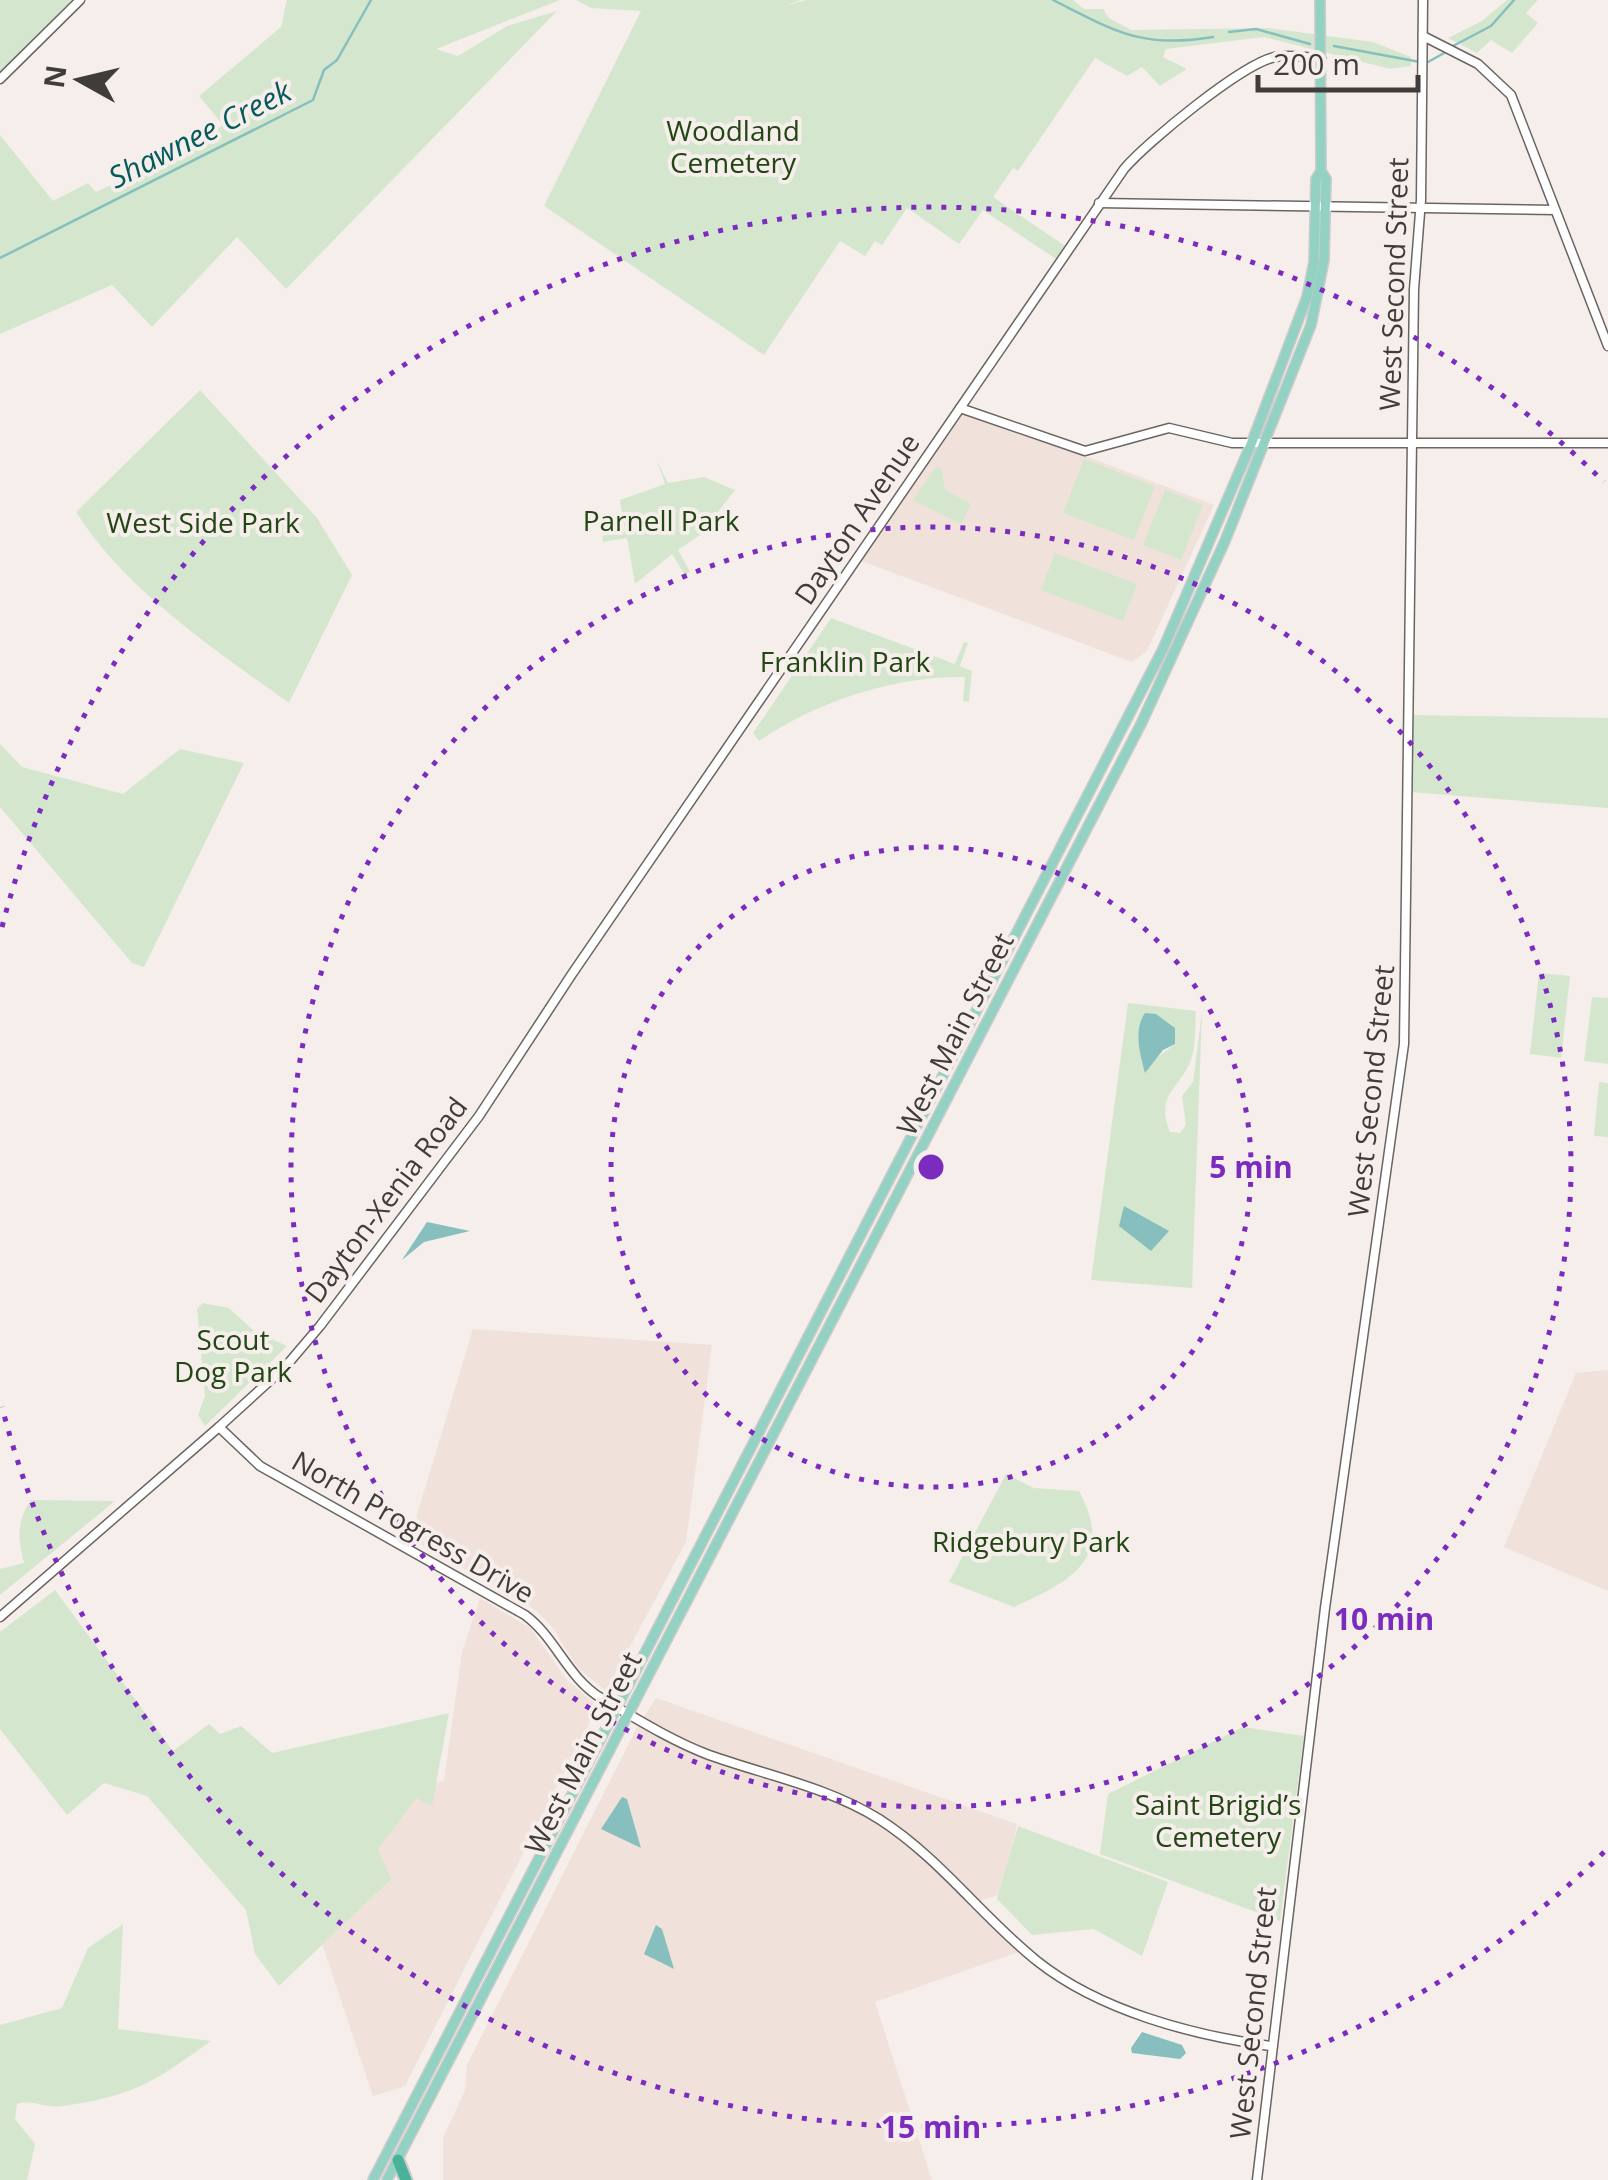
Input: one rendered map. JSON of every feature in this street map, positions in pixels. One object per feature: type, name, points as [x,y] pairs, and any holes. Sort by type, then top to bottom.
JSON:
[{"type":"highway","points":[[398,2160],[406,2180]]},
{"type":"main road","points":[[0,79],[80,0]]},
{"type":"main road","name":"West Second Street","points":[[1257,2180],[1325,1608],[1402,1066],[1408,973],[1414,287],[1420,209],[1423,0]]},
{"type":"main road","name":"West Main Street","points":[[372,2180],[1157,691],[1265,442],[1317,306],[1324,260],[1322,1]]},
{"type":"main road","points":[[1422,36],[1488,71],[1508,91],[1608,346]]},
{"type":"main road","name":"Dayton Avenue","points":[[495,1090],[1132,160],[1166,128],[1264,62],[1278,56],[1322,58]]},
{"type":"main road","points":[[1099,203],[1556,210]]},
{"type":"main road","name":"West Main Street","points":[[388,2180],[1134,709],[1252,442],[1309,289],[1321,207]]},
{"type":"main road","points":[[960,408],[1080,451],[1104,449],[1169,428],[1226,442],[1608,443]]},
{"type":"main road","name":"Dayton-Xenia Road","points":[[0,1616],[219,1427],[302,1348],[448,1161],[495,1090]]},
{"type":"main road","name":"North Progress Drive","points":[[219,1427],[260,1466],[525,1615],[545,1633],[579,1680],[623,1710],[702,1752],[835,1798],[878,1819],[915,1844],[1030,1955],[1070,1983],[1208,2035],[1270,2046]]},
{"type":"shaded area","points":[[960,408],[1214,505],[1147,651],[1132,662],[856,559]]},
{"type":"shaded area","points":[[473,1329],[712,1345],[686,1542],[606,1691],[577,1667],[552,1627],[533,1608],[410,1538]]},
{"type":"shaded area","points":[[1608,1370],[1608,1591],[1504,1547],[1576,1373]]},
{"type":"shaded area","points":[[480,1598],[530,1628],[567,1680],[598,1706],[405,2086],[373,2096],[303,1887],[387,1800],[444,1780],[462,1652]]},
{"type":"shaded area","points":[[656,1698],[1017,1824],[1001,1894],[968,1905],[1019,1952],[875,2002],[932,2180],[443,2180],[443,2138],[465,2090],[467,2065],[636,1729]]},
{"type":"green space","points":[[0,0],[72,0],[0,72]]},
{"type":"green space","points":[[287,0],[560,0],[436,49],[458,56],[507,26],[557,11],[286,289],[237,237],[152,327],[112,285],[0,334],[0,135],[53,201],[88,183],[96,192],[190,148],[223,125],[199,96],[281,27]]},
{"type":"green space","name":"Woodland Cemetery","points":[[576,0],[801,0],[784,6],[806,0],[1073,0],[1084,9],[1103,9],[1109,18],[1131,30],[1268,28],[1373,42],[1411,57],[1411,66],[1390,69],[1264,37],[1166,49],[1163,57],[1187,69],[1160,86],[1142,67],[1127,76],[1095,58],[1018,171],[1013,168],[993,197],[1068,248],[1059,261],[983,210],[959,244],[907,208],[882,245],[875,241],[865,256],[840,241],[764,355],[544,206],[641,11],[591,8]]},
{"type":"green space","points":[[1507,0],[1538,0],[1526,13],[1538,23],[1512,53],[1491,40],[1477,53],[1448,38],[1482,21]]},
{"type":"green space","name":"West Side Park","points":[[200,390],[317,518],[352,575],[289,703],[145,592],[119,567],[76,512]]},
{"type":"green space","points":[[1084,459],[1155,486],[1134,540],[1063,513]]},
{"type":"green space","name":"Parnell Park","points":[[657,461],[668,483],[704,477],[735,490],[700,535],[678,550],[690,572],[685,575],[672,554],[635,584],[627,538],[603,542],[602,536],[625,531],[620,500],[665,484]]},
{"type":"green space","points":[[941,467],[945,490],[971,504],[961,524],[913,500],[935,468]]},
{"type":"green space","points":[[1165,490],[1203,505],[1181,560],[1143,545]]},
{"type":"green space","points":[[1055,553],[1137,584],[1123,621],[1041,590]]},
{"type":"green space","name":"Franklin Park","points":[[831,618],[955,664],[964,642],[968,643],[960,666],[972,671],[969,702],[963,701],[965,677],[884,686],[806,714],[759,741],[753,733]]},
{"type":"green space","points":[[1411,715],[1608,718],[1608,808],[1410,792]]},
{"type":"green space","points":[[0,744],[22,767],[123,794],[180,749],[244,763],[144,967],[132,963],[0,807]]},
{"type":"green space","points":[[1539,973],[1570,976],[1561,1058],[1530,1054]]},
{"type":"green space","points":[[1592,997],[1608,998],[1608,1064],[1584,1061]]},
{"type":"green space","points":[[1128,1003],[1196,1011],[1191,1060],[1165,1109],[1170,1132],[1180,1133],[1186,1125],[1182,1096],[1193,1082],[1202,1012],[1192,1288],[1091,1280]],"holes":[[[1156,1014],[1175,1044],[1155,1059]]]},
{"type":"green space","points":[[1599,1082],[1608,1083],[1608,1137],[1594,1136]]},
{"type":"green space","name":"Scout Dog Park","points":[[203,1303],[229,1308],[254,1331],[287,1346],[205,1426],[198,1415],[205,1396],[197,1309]]},
{"type":"green space","name":"Ridgebury Park","points":[[1006,1474],[1034,1488],[1079,1491],[1092,1534],[1089,1551],[1069,1577],[1014,1607],[949,1582]]},
{"type":"green space","points":[[31,1500],[115,1501],[0,1595],[0,1569],[24,1563],[20,1530]]},
{"type":"green space","points":[[55,1590],[173,1751],[209,1724],[220,1734],[241,1726],[272,1753],[449,1713],[432,1806],[416,1798],[378,1849],[391,1879],[279,1986],[255,1954],[246,1910],[147,1796],[104,1783],[67,1815],[0,1729],[0,1632]]},
{"type":"green space","name":"Saint Brigid’s Cemetery","points":[[1243,1727],[1304,1736],[1280,1921],[1100,1854],[1108,1794]]},
{"type":"green space","points":[[1018,1826],[1168,1882],[1142,1956],[1094,1929],[1032,1935],[997,1899]]},
{"type":"green space","points":[[123,1924],[118,2029],[211,2041],[158,2077],[126,2092],[63,2106],[17,2104],[15,2119],[35,2144],[27,2180],[0,2180],[0,2025],[62,2008],[88,1948]]},
{"type":"water","points":[[1145,1013],[1156,1014],[1175,1028],[1175,1044],[1163,1050],[1145,1073],[1138,1034]]},
{"type":"water","points":[[1124,1206],[1169,1231],[1151,1251],[1119,1226]]},
{"type":"water","points":[[427,1222],[470,1231],[424,1242],[402,1260]]},
{"type":"water","points":[[622,1797],[627,1799],[641,1848],[601,1829]]},
{"type":"water","points":[[656,1925],[662,1929],[674,1969],[644,1954]]},
{"type":"water","points":[[1142,2032],[1182,2045],[1186,2053],[1180,2059],[1132,2053],[1131,2048]]},
{"type":"waterway","name":"Shawnee Creek","points":[[0,258],[313,100],[324,70],[337,60],[371,0]]},
{"type":"waterway","name":"Shawnee Creek","points":[[1053,0],[1129,35],[1166,41],[1213,37]]},
{"type":"waterway","name":"Shawnee Creek","points":[[1453,46],[1491,26],[1514,0]]},
{"type":"waterway","name":"Shawnee Creek","points":[[1229,32],[1256,29],[1310,44]]},
{"type":"waterway","name":"Shawnee Creek","points":[[1334,46],[1420,62]]},
{"type":"waterway","name":"Shawnee Creek","points":[[1428,62],[1446,52]]}]
